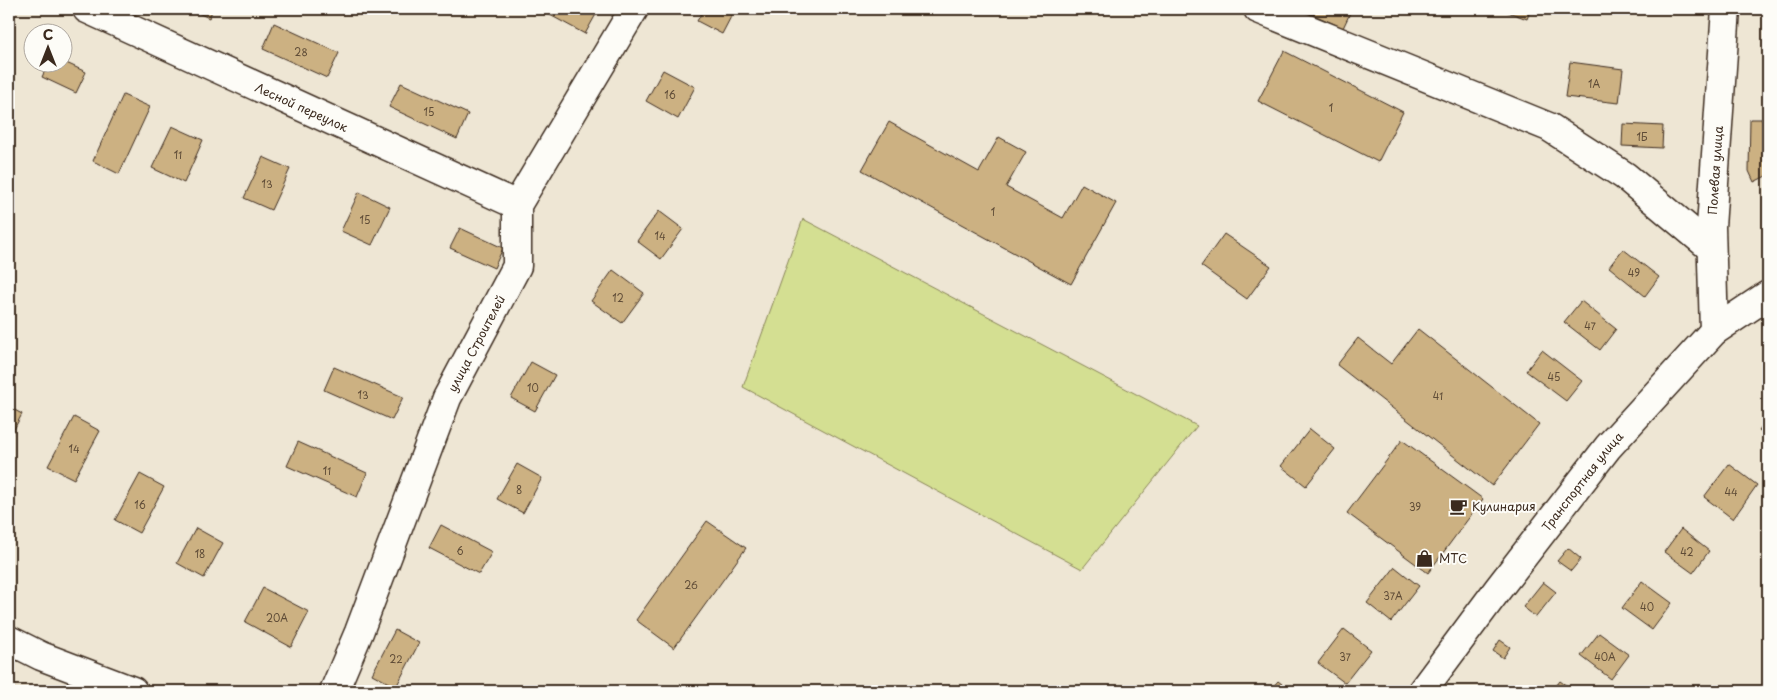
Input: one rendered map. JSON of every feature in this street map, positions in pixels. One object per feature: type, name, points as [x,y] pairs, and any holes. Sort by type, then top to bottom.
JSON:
[{"type":"street","name":"Лесной переулок","points":[[87,9],[517,205]]},
{"type":"street","points":[[517,205],[634,9]]},
{"type":"street","points":[[1258,9],[1549,127],[1625,176],[1712,248]]},
{"type":"street","name":"Полевая улица","points":[[1714,331],[1711,227],[1726,9]]},
{"type":"street","name":"улица Строителей","points":[[334,691],[359,632],[447,398],[517,266],[517,205]]},
{"type":"street","name":"Транспортная улица","points":[[1422,691],[1608,446],[1714,331],[1768,295]]},
{"type":"street","points":[[9,640],[41,656],[133,691]]},
{"type":"green space","points":[[803,219],[1197,426],[1082,569],[743,387]]},
{"type":"building","points":[[189,9],[213,9],[209,18]]},
{"type":"building","points":[[553,9],[599,9],[585,34],[550,15]]},
{"type":"building","points":[[704,9],[735,9],[722,34],[697,21]]},
{"type":"building","points":[[1301,9],[1352,9],[1343,28]]},
{"type":"building","points":[[1500,9],[1531,9],[1527,19]]},
{"type":"building","points":[[274,23],[339,53],[327,78],[263,49]]},
{"type":"building","points":[[1284,51],[1403,112],[1378,162],[1258,101]]},
{"type":"building","points":[[1570,62],[1623,69],[1619,103],[1565,97]]},
{"type":"building","points":[[72,66],[86,72],[76,93],[42,77],[44,72],[72,72]]},
{"type":"building","points":[[663,70],[695,87],[678,119],[646,101]]},
{"type":"building","points":[[1766,72],[1768,72],[1768,91],[1765,91]]},
{"type":"building","points":[[401,83],[468,114],[457,139],[389,107]]},
{"type":"building","points":[[123,95],[150,107],[119,174],[93,161]]},
{"type":"building","points":[[1750,119],[1768,119],[1768,175],[1754,182],[1749,171]]},
{"type":"building","points":[[889,122],[979,172],[999,137],[1026,152],[1006,187],[1063,218],[1082,184],[1116,203],[1071,284],[862,170]]},
{"type":"building","points":[[1623,124],[1663,126],[1662,148],[1622,146]]},
{"type":"building","points":[[172,126],[203,140],[184,183],[152,168]]},
{"type":"building","points":[[263,157],[290,169],[271,210],[244,198]]},
{"type":"building","points":[[359,192],[390,207],[372,245],[341,231]]},
{"type":"building","points":[[659,211],[683,229],[661,259],[637,241]]},
{"type":"building","points":[[460,228],[503,248],[494,268],[450,248]]},
{"type":"building","points":[[1224,234],[1271,266],[1247,299],[1201,266]]},
{"type":"building","points":[[1623,249],[1659,277],[1645,296],[1609,267]]},
{"type":"building","points":[[613,270],[644,293],[622,323],[591,301]]},
{"type":"building","points":[[1581,301],[1616,329],[1600,350],[1564,322]]},
{"type":"building","points":[[1418,329],[1539,424],[1492,486],[1337,365],[1358,338],[1391,364]]},
{"type":"building","points":[[1542,350],[1582,381],[1566,401],[1526,371]]},
{"type":"building","points":[[531,362],[555,375],[535,411],[511,398]]},
{"type":"building","points":[[334,367],[403,397],[392,420],[324,390]]},
{"type":"building","points":[[9,407],[22,414],[9,439]]},
{"type":"building","points":[[74,417],[100,431],[74,479],[48,466]]},
{"type":"building","points":[[1768,419],[1768,438],[1759,431]]},
{"type":"building","points":[[1310,429],[1335,449],[1306,486],[1281,466]]},
{"type":"building","points":[[1402,440],[1483,499],[1428,573],[1347,513]]},
{"type":"building","points":[[298,442],[367,473],[357,497],[287,466]]},
{"type":"building","points":[[517,464],[542,478],[523,513],[497,499]]},
{"type":"building","points":[[1729,464],[1757,485],[1733,519],[1704,497]]},
{"type":"building","points":[[140,474],[164,487],[139,533],[115,520]]},
{"type":"building","points":[[707,521],[746,548],[674,648],[636,620]]},
{"type":"building","points":[[441,525],[492,552],[479,574],[429,548]]},
{"type":"building","points":[[196,528],[223,543],[204,578],[177,563]]},
{"type":"building","points":[[1681,529],[1709,551],[1693,573],[1664,552]]},
{"type":"building","points":[[1568,548],[1581,559],[1571,571],[1557,561]]},
{"type":"building","points":[[1395,567],[1419,586],[1391,622],[1367,603]]},
{"type":"building","points":[[1642,581],[1672,603],[1652,630],[1622,608]]},
{"type":"building","points":[[1543,582],[1556,592],[1536,617],[1523,607]]},
{"type":"building","points":[[263,588],[309,612],[291,647],[245,622]]},
{"type":"building","points":[[1344,629],[1371,650],[1345,683],[1318,663]]},
{"type":"building","points":[[395,630],[419,643],[396,687],[372,674]]},
{"type":"building","points":[[1599,633],[1629,655],[1611,679],[1581,656]]},
{"type":"building","points":[[1500,640],[1510,647],[1503,658],[1493,651]]},
{"type":"building","points":[[1278,681],[1291,691],[1269,691]]},
{"type":"building","points":[[1560,681],[1574,691],[1552,691]]},
{"type":"place","name":"Кулинария","points":[[1458,506]]},
{"type":"place","name":"МТС","points":[[1425,558]]}]
